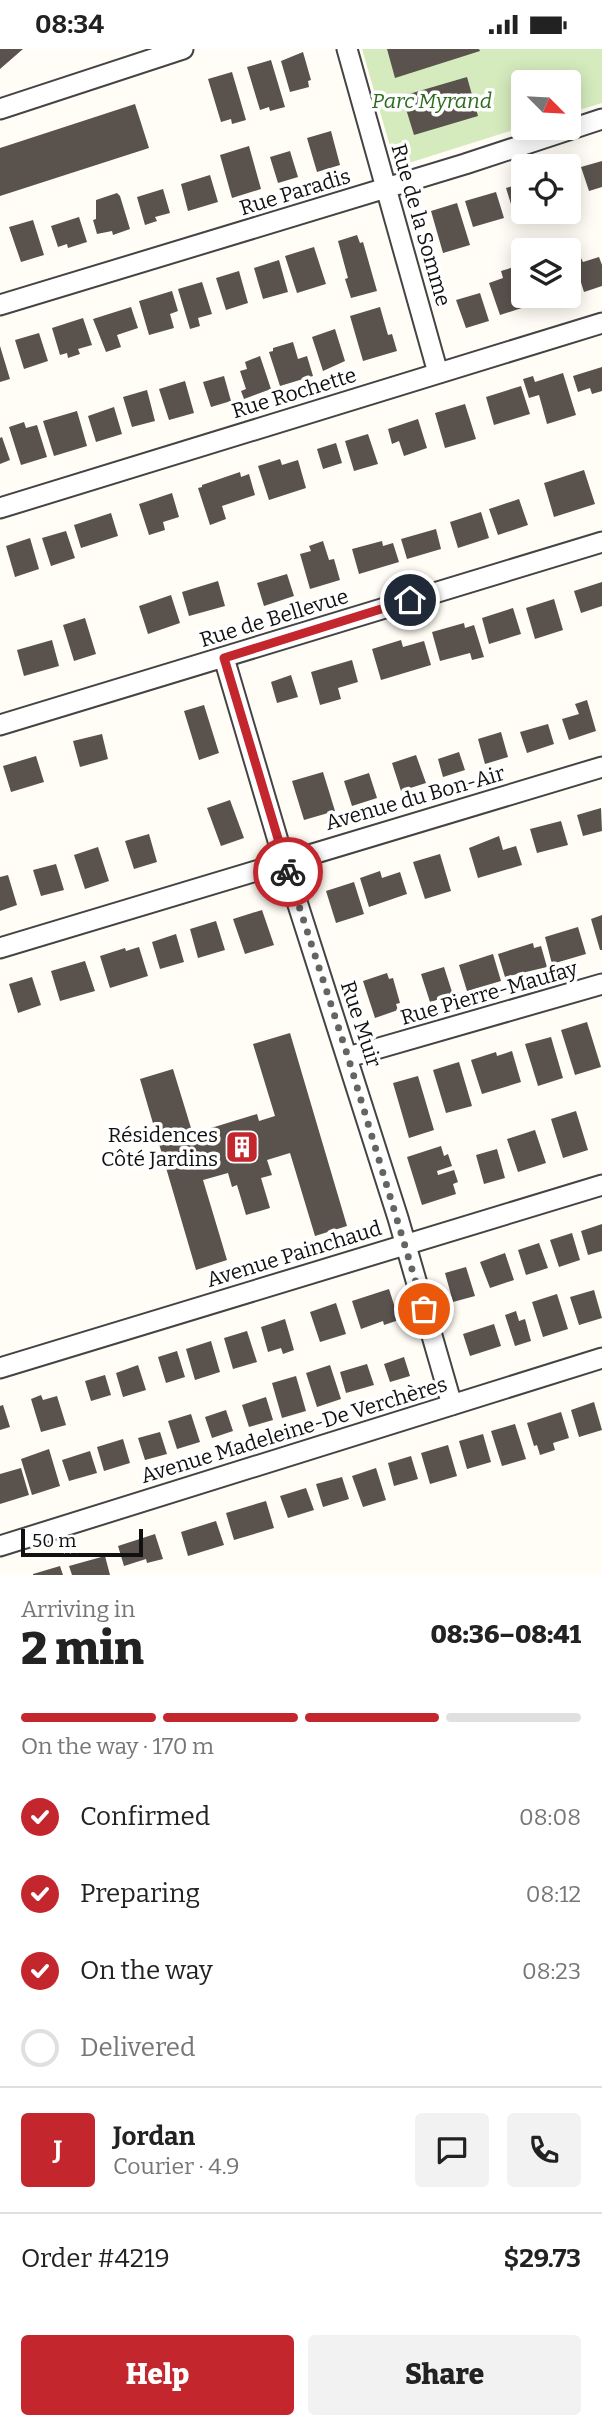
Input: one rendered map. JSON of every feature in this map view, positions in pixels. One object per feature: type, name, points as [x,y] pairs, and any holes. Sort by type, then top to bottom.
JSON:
[{"type":"street","points":[[0,109],[183,49]]},
{"type":"street","name":"Rue de la Somme","points":[[347,49],[438,373]]},
{"type":"street","name":"Rue Paradis","points":[[0,306],[388,188],[602,119]]},
{"type":"street","name":"Rue Rochette","points":[[0,508],[602,324]]},
{"type":"street","name":"Rue de Bellevue","points":[[0,725],[602,542]]},
{"type":"street","name":"Rue Muir","points":[[224,658],[284,861],[348,1057],[452,1405]]},
{"type":"street","name":"Avenue du Bon-Air","points":[[0,948],[602,767]]},
{"type":"street","name":"Rue Pierre-Maufay","points":[[348,1057],[602,984]]},
{"type":"street","name":"Avenue Painchaud","points":[[0,1368],[602,1185]]},
{"type":"street","name":"Avenue Madeleine-De Verchères","points":[[0,1546],[602,1358]]},
{"type":"green space","name":"Parc Myrand","points":[[362,49],[602,49],[602,103],[581,109],[581,70],[511,70],[511,131],[396,167]]},
{"type":"building","points":[[0,49],[23,49],[0,69]]},
{"type":"building","points":[[387,49],[479,49],[480,51],[395,78]]},
{"type":"building","points":[[303,52],[311,80],[308,81],[309,87],[290,92],[281,61]]},
{"type":"building","points":[[271,60],[285,107],[270,111],[269,107],[260,110],[247,67]]},
{"type":"building","points":[[232,72],[246,120],[232,124],[231,119],[221,122],[208,79]]},
{"type":"building","points":[[467,77],[478,116],[414,135],[402,96]]},
{"type":"building","points":[[135,104],[149,148],[0,196],[0,148]]},
{"type":"building","points":[[331,131],[340,165],[317,172],[307,138]]},
{"type":"building","points":[[249,146],[261,189],[232,198],[220,155]]},
{"type":"building","points":[[290,151],[298,177],[278,183],[270,157]]},
{"type":"building","points":[[602,161],[602,187],[589,191],[581,167]]},
{"type":"building","points":[[210,175],[218,202],[188,211],[181,184]]},
{"type":"building","points":[[511,187],[511,204],[506,188]]},
{"type":"building","points":[[163,189],[170,213],[155,217],[157,221],[145,225],[137,197]]},
{"type":"building","points":[[496,192],[504,218],[473,227],[465,201]]},
{"type":"building","points":[[117,193],[130,229],[113,235],[112,231],[97,234],[93,220],[96,219],[96,200]]},
{"type":"building","points":[[457,203],[470,245],[443,253],[431,211]]},
{"type":"building","points":[[79,217],[87,242],[68,248],[67,244],[58,247],[51,226]]},
{"type":"building","points":[[33,220],[44,255],[21,262],[9,227]]},
{"type":"building","points":[[357,235],[360,243],[363,242],[377,291],[351,298],[338,241]]},
{"type":"building","points":[[314,247],[326,284],[297,293],[285,256]]},
{"type":"building","points":[[599,257],[602,265],[602,286],[584,292],[581,282],[581,258],[583,262]]},
{"type":"building","points":[[279,260],[288,292],[263,299],[254,268]]},
{"type":"building","points":[[511,268],[511,308],[522,308],[500,315],[489,283],[503,278],[501,271]]},
{"type":"building","points":[[239,271],[248,303],[226,310],[216,278]]},
{"type":"building","points":[[202,282],[212,314],[198,318],[200,326],[190,329],[178,289]]},
{"type":"building","points":[[172,291],[178,311],[170,314],[174,328],[149,335],[139,301]]},
{"type":"building","points":[[480,293],[489,321],[466,328],[456,300]]},
{"type":"building","points":[[131,307],[138,328],[117,335],[121,347],[106,352],[93,319]]},
{"type":"building","points":[[380,307],[388,335],[392,334],[397,351],[363,361],[350,316]]},
{"type":"building","points":[[83,318],[92,345],[78,349],[80,354],[68,358],[67,353],[60,355],[52,328]]},
{"type":"building","points":[[335,329],[345,361],[323,371],[312,337]]},
{"type":"building","points":[[39,333],[48,361],[24,369],[15,340]]},
{"type":"building","points":[[293,342],[298,359],[307,356],[313,376],[280,386],[269,352],[273,351],[273,348]]},
{"type":"building","points":[[0,346],[10,379],[0,382]]},
{"type":"building","points":[[260,356],[271,389],[244,399],[241,391],[246,389],[240,371],[247,369],[245,362]]},
{"type":"building","points":[[602,367],[602,391],[592,394],[590,388],[578,392],[573,376]]},
{"type":"building","points":[[563,373],[576,415],[547,424],[539,395],[529,398],[523,379],[533,376],[535,382]]},
{"type":"building","points":[[224,376],[231,401],[211,407],[203,382]]},
{"type":"building","points":[[185,381],[194,413],[169,420],[159,389]]},
{"type":"building","points":[[521,386],[530,414],[494,425],[486,397]]},
{"type":"building","points":[[147,390],[155,421],[132,427],[123,397]]},
{"type":"building","points":[[465,404],[476,439],[445,448],[435,413]]},
{"type":"building","points":[[114,407],[122,434],[96,442],[88,416]]},
{"type":"building","points":[[77,411],[87,446],[54,456],[43,421]]},
{"type":"building","points":[[418,419],[427,448],[404,456],[399,441],[392,444],[388,429]]},
{"type":"building","points":[[24,422],[26,428],[37,425],[47,457],[21,465],[9,427]]},
{"type":"building","points":[[368,434],[378,464],[354,471],[345,441]]},
{"type":"building","points":[[2,437],[10,460],[0,464],[0,438]]},
{"type":"building","points":[[336,443],[342,463],[323,469],[317,449]]},
{"type":"building","points":[[280,459],[282,465],[298,460],[306,488],[269,500],[258,466]]},
{"type":"building","points":[[584,470],[595,504],[554,517],[544,483]]},
{"type":"building","points":[[240,472],[241,477],[249,474],[255,495],[222,506],[226,519],[210,525],[198,488]]},
{"type":"building","points":[[172,493],[179,517],[163,522],[165,530],[149,535],[139,504]]},
{"type":"building","points":[[519,499],[528,525],[498,535],[489,509]]},
{"type":"building","points":[[481,512],[489,538],[458,548],[450,522]]},
{"type":"building","points":[[111,513],[118,536],[81,548],[74,525]]},
{"type":"building","points":[[436,529],[441,549],[407,559],[401,539]]},
{"type":"building","points":[[66,531],[75,558],[51,566],[42,538]]},
{"type":"building","points":[[30,538],[39,569],[15,577],[6,546]]},
{"type":"building","points":[[323,541],[329,560],[334,559],[340,580],[310,589],[300,554],[311,551],[309,546]]},
{"type":"building","points":[[382,541],[383,546],[393,543],[399,562],[359,574],[352,549]]},
{"type":"building","points":[[287,574],[294,596],[264,606],[257,583]]},
{"type":"building","points":[[218,581],[225,606],[189,616],[182,592]]},
{"type":"building","points":[[602,582],[602,606],[581,613],[574,591]]},
{"type":"building","points":[[171,595],[180,623],[148,634],[139,606]]},
{"type":"building","points":[[554,599],[563,630],[535,639],[526,608]]},
{"type":"building","points":[[513,608],[521,634],[489,644],[482,618]]},
{"type":"building","points":[[85,618],[96,654],[74,661],[63,625]]},
{"type":"building","points":[[464,623],[465,628],[474,625],[484,657],[472,660],[470,653],[440,661],[432,632]]},
{"type":"building","points":[[52,640],[59,666],[24,676],[17,650]]},
{"type":"building","points":[[401,640],[403,647],[424,641],[431,665],[381,680],[372,649]]},
{"type":"building","points":[[352,660],[358,682],[338,688],[341,699],[320,705],[311,672]]},
{"type":"building","points":[[291,675],[298,697],[277,703],[271,682]]},
{"type":"building","points":[[587,700],[596,731],[569,740],[562,719],[579,714],[575,704]]},
{"type":"building","points":[[204,705],[219,753],[199,760],[184,711]]},
{"type":"building","points":[[548,724],[554,744],[527,753],[520,732]]},
{"type":"building","points":[[501,732],[508,757],[485,764],[478,739]]},
{"type":"building","points":[[102,734],[108,759],[80,767],[73,741]]},
{"type":"building","points":[[459,752],[465,770],[443,777],[438,759]]},
{"type":"building","points":[[416,755],[426,783],[401,791],[392,763]]},
{"type":"building","points":[[36,756],[44,782],[11,792],[3,766]]},
{"type":"building","points":[[323,772],[335,811],[304,820],[292,781]]},
{"type":"building","points":[[369,773],[377,798],[352,806],[344,781]]},
{"type":"building","points":[[230,800],[244,838],[221,846],[207,808]]},
{"type":"building","points":[[601,808],[602,831],[583,836],[577,815]]},
{"type":"building","points":[[561,821],[568,845],[537,853],[530,829]]},
{"type":"building","points":[[149,834],[157,862],[134,869],[125,841]]},
{"type":"building","points":[[499,836],[503,850],[516,846],[522,865],[478,878],[469,848]]},
{"type":"building","points":[[98,847],[109,881],[85,889],[74,855]]},
{"type":"building","points":[[440,854],[451,891],[425,899],[413,862]]},
{"type":"building","points":[[56,864],[64,890],[41,896],[33,870]]},
{"type":"building","points":[[380,871],[382,878],[400,872],[407,894],[369,907],[360,878]]},
{"type":"building","points":[[8,875],[17,905],[0,911],[0,877]]},
{"type":"building","points":[[354,882],[364,914],[336,923],[326,891]]},
{"type":"building","points":[[262,910],[274,945],[245,954],[233,919]]},
{"type":"building","points":[[602,915],[602,950],[600,950],[591,919]]},
{"type":"building","points":[[216,921],[225,950],[198,958],[190,929]]},
{"type":"building","points":[[578,927],[586,954],[552,964],[545,937]]},
{"type":"building","points":[[176,934],[184,962],[160,969],[152,942]]},
{"type":"building","points":[[533,943],[534,948],[541,946],[547,967],[505,977],[498,954]]},
{"type":"building","points":[[139,947],[148,976],[110,988],[100,956],[125,948],[126,951]]},
{"type":"building","points":[[493,954],[501,981],[467,991],[459,965]]},
{"type":"building","points":[[85,961],[95,991],[60,1001],[51,971]]},
{"type":"building","points":[[444,967],[453,995],[430,1002],[421,974]]},
{"type":"building","points":[[387,973],[389,979],[393,978],[400,1003],[396,1004],[398,1010],[375,1018],[363,981]]},
{"type":"building","points":[[32,977],[41,1005],[18,1013],[9,984]]},
{"type":"building","points":[[587,1022],[601,1067],[575,1075],[561,1030]]},
{"type":"building","name":"Résidences Côté Jardins","points":[[290,1033],[347,1226],[315,1236],[290,1153],[267,1160],[272,1175],[261,1178],[270,1208],[246,1215],[237,1185],[232,1187],[228,1173],[203,1180],[227,1260],[196,1270],[140,1079],[173,1069],[195,1141],[213,1136],[211,1128],[257,1114],[259,1121],[275,1116],[253,1044]]},
{"type":"building","points":[[551,1037],[563,1078],[538,1086],[525,1044]]},
{"type":"building","points":[[512,1051],[521,1082],[482,1094],[471,1060],[496,1052],[497,1056]]},
{"type":"building","points":[[459,1062],[472,1106],[446,1113],[433,1070]]},
{"type":"building","points":[[418,1076],[434,1130],[409,1138],[393,1083]]},
{"type":"building","points":[[576,1111],[588,1150],[563,1158],[551,1119]]},
{"type":"building","points":[[535,1130],[546,1163],[518,1172],[507,1139]]},
{"type":"building","points":[[441,1146],[444,1156],[448,1154],[452,1166],[437,1171],[438,1175],[454,1170],[458,1182],[453,1184],[456,1194],[422,1205],[407,1157]]},
{"type":"building","points":[[497,1149],[505,1178],[484,1184],[476,1155]]},
{"type":"building","points":[[602,1224],[602,1251],[588,1255],[581,1231]]},
{"type":"building","points":[[572,1233],[580,1260],[559,1267],[550,1240]]},
{"type":"building","points":[[539,1243],[548,1268],[526,1275],[518,1250]]},
{"type":"building","points":[[505,1253],[514,1280],[490,1288],[480,1262]]},
{"type":"building","points":[[466,1267],[475,1296],[453,1302],[445,1273]]},
{"type":"building","points":[[389,1289],[399,1320],[384,1325],[383,1321],[361,1329],[352,1301]]},
{"type":"building","points":[[594,1290],[602,1318],[579,1325],[570,1297]]},
{"type":"building","points":[[557,1294],[568,1329],[543,1337],[532,1302]]},
{"type":"building","points":[[336,1303],[346,1334],[320,1342],[310,1312]]},
{"type":"building","points":[[516,1311],[519,1321],[525,1319],[531,1341],[515,1346],[505,1315]]},
{"type":"building","points":[[285,1319],[294,1350],[283,1354],[281,1348],[268,1352],[261,1327]]},
{"type":"building","points":[[494,1324],[501,1346],[470,1356],[463,1334]]},
{"type":"building","points":[[247,1331],[257,1362],[233,1369],[224,1338]]},
{"type":"building","points":[[211,1341],[220,1372],[195,1380],[186,1349]]},
{"type":"building","points":[[177,1351],[185,1377],[166,1383],[158,1357]]},
{"type":"building","points":[[404,1357],[410,1376],[390,1382],[384,1364]]},
{"type":"building","points":[[367,1364],[374,1385],[346,1393],[340,1372]]},
{"type":"building","points":[[138,1365],[146,1390],[123,1397],[116,1373]]},
{"type":"building","points":[[330,1365],[341,1399],[317,1407],[306,1373]]},
{"type":"building","points":[[105,1375],[111,1395],[91,1401],[85,1381]]},
{"type":"building","points":[[296,1376],[306,1411],[282,1418],[272,1383]]},
{"type":"building","points":[[41,1395],[43,1400],[57,1396],[66,1425],[41,1432],[31,1399]]},
{"type":"building","points":[[266,1397],[273,1420],[249,1427],[242,1405]]},
{"type":"building","points":[[594,1402],[602,1430],[579,1437],[571,1410]]},
{"type":"building","points":[[3,1405],[10,1427],[0,1430],[0,1406]]},
{"type":"building","points":[[226,1410],[233,1431],[212,1438],[205,1417]]},
{"type":"building","points":[[561,1412],[569,1438],[553,1443],[555,1450],[540,1455],[537,1445],[534,1446],[527,1423]]},
{"type":"building","points":[[191,1414],[200,1442],[177,1449],[168,1421]]},
{"type":"building","points":[[515,1424],[526,1459],[502,1466],[491,1431]]},
{"type":"building","points":[[160,1432],[167,1454],[145,1460],[138,1438]]},
{"type":"building","points":[[483,1434],[491,1462],[467,1469],[459,1441]]},
{"type":"building","points":[[123,1439],[130,1463],[104,1471],[97,1447]]},
{"type":"building","points":[[448,1445],[457,1476],[430,1484],[421,1453]]},
{"type":"building","points":[[49,1449],[60,1486],[32,1495],[21,1459]]},
{"type":"building","points":[[90,1451],[97,1473],[69,1481],[62,1460]]},
{"type":"building","points":[[411,1456],[418,1479],[394,1486],[388,1463]]},
{"type":"building","points":[[21,1468],[29,1495],[0,1504],[0,1474]]},
{"type":"building","points":[[376,1468],[386,1500],[363,1507],[352,1476]]},
{"type":"building","points":[[342,1477],[349,1499],[323,1507],[316,1484]]},
{"type":"building","points":[[306,1488],[314,1510],[288,1518],[280,1496]]},
{"type":"building","points":[[266,1501],[274,1528],[234,1540],[226,1513]]},
{"type":"building","points":[[216,1521],[224,1545],[188,1556],[181,1532]]},
{"type":"building","points":[[155,1534],[163,1559],[147,1563],[146,1559],[124,1566],[118,1546]]},
{"type":"building","points":[[105,1556],[110,1575],[72,1575],[69,1566]]},
{"type":"building","points":[[60,1566],[63,1575],[33,1575],[33,1574]]},
{"type":"way so far","points":[[288,872],[348,1057],[424,1309]]},
{"type":"place","name":"Résidences Côté Jardins","points":[[242,1147]]},
{"type":"route","points":[[288,872],[224,658],[410,600]]}]
